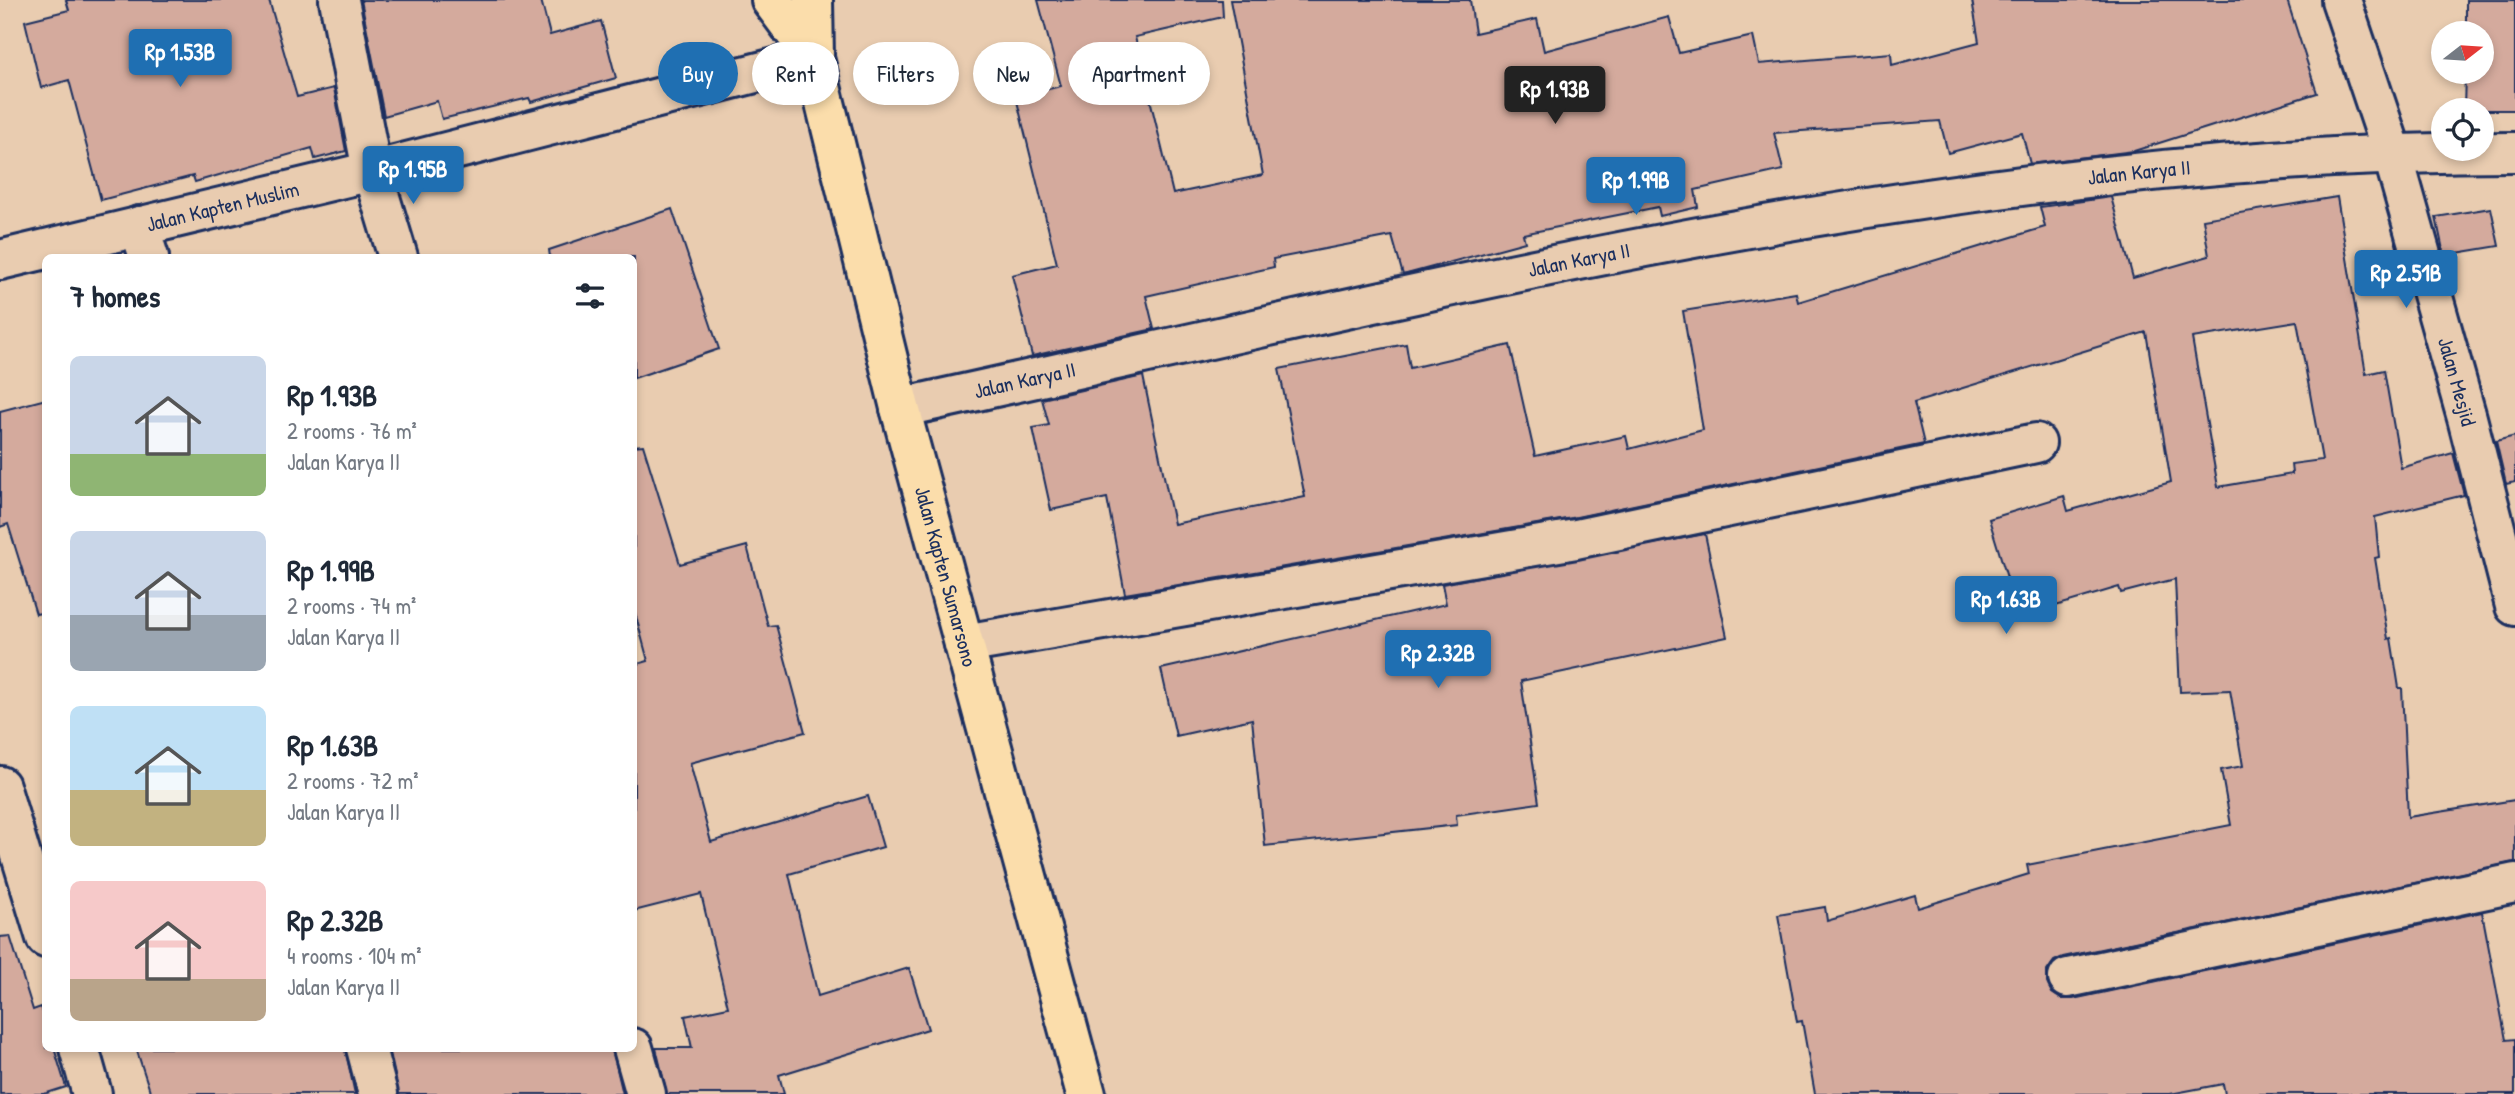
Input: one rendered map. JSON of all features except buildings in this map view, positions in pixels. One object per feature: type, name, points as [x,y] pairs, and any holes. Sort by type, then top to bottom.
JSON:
[{"type":"highway","name":"Jalan Kapten Sumarsono","points":[[771,0],[802,42]]},
{"type":"highway","name":"Jalan Kapten Sumarsono","points":[[813,0],[814,42]]},
{"type":"highway","name":"Jalan Kapten Sumarsono","points":[[826,105],[900,408],[1086,1094]]},
{"type":"street","points":[[339,0],[372,171],[397,254]]},
{"type":"street","name":"Jalan Mesjid","points":[[2341,0],[2392,152],[2508,552],[2515,606]]},
{"type":"street","name":"Jalan Kapten Muslim","points":[[48,254],[144,242],[372,171],[752,74]]},
{"type":"street","name":"Jalan Karya II","points":[[900,408],[1659,242],[2032,183],[2392,152],[2515,152]]},
{"type":"street","name":"Jalan Kapten Muslim","points":[[0,260],[42,255]]},
{"type":"street","points":[[964,644],[1576,539],[2036,443]]},
{"type":"street","points":[[0,786],[42,925]]},
{"type":"street","points":[[2068,978],[2515,883]]},
{"type":"street","points":[[80,1052],[92,1094]]},
{"type":"street","points":[[367,1052],[379,1094]]},
{"type":"street","points":[[634,1052],[646,1094]]}]
